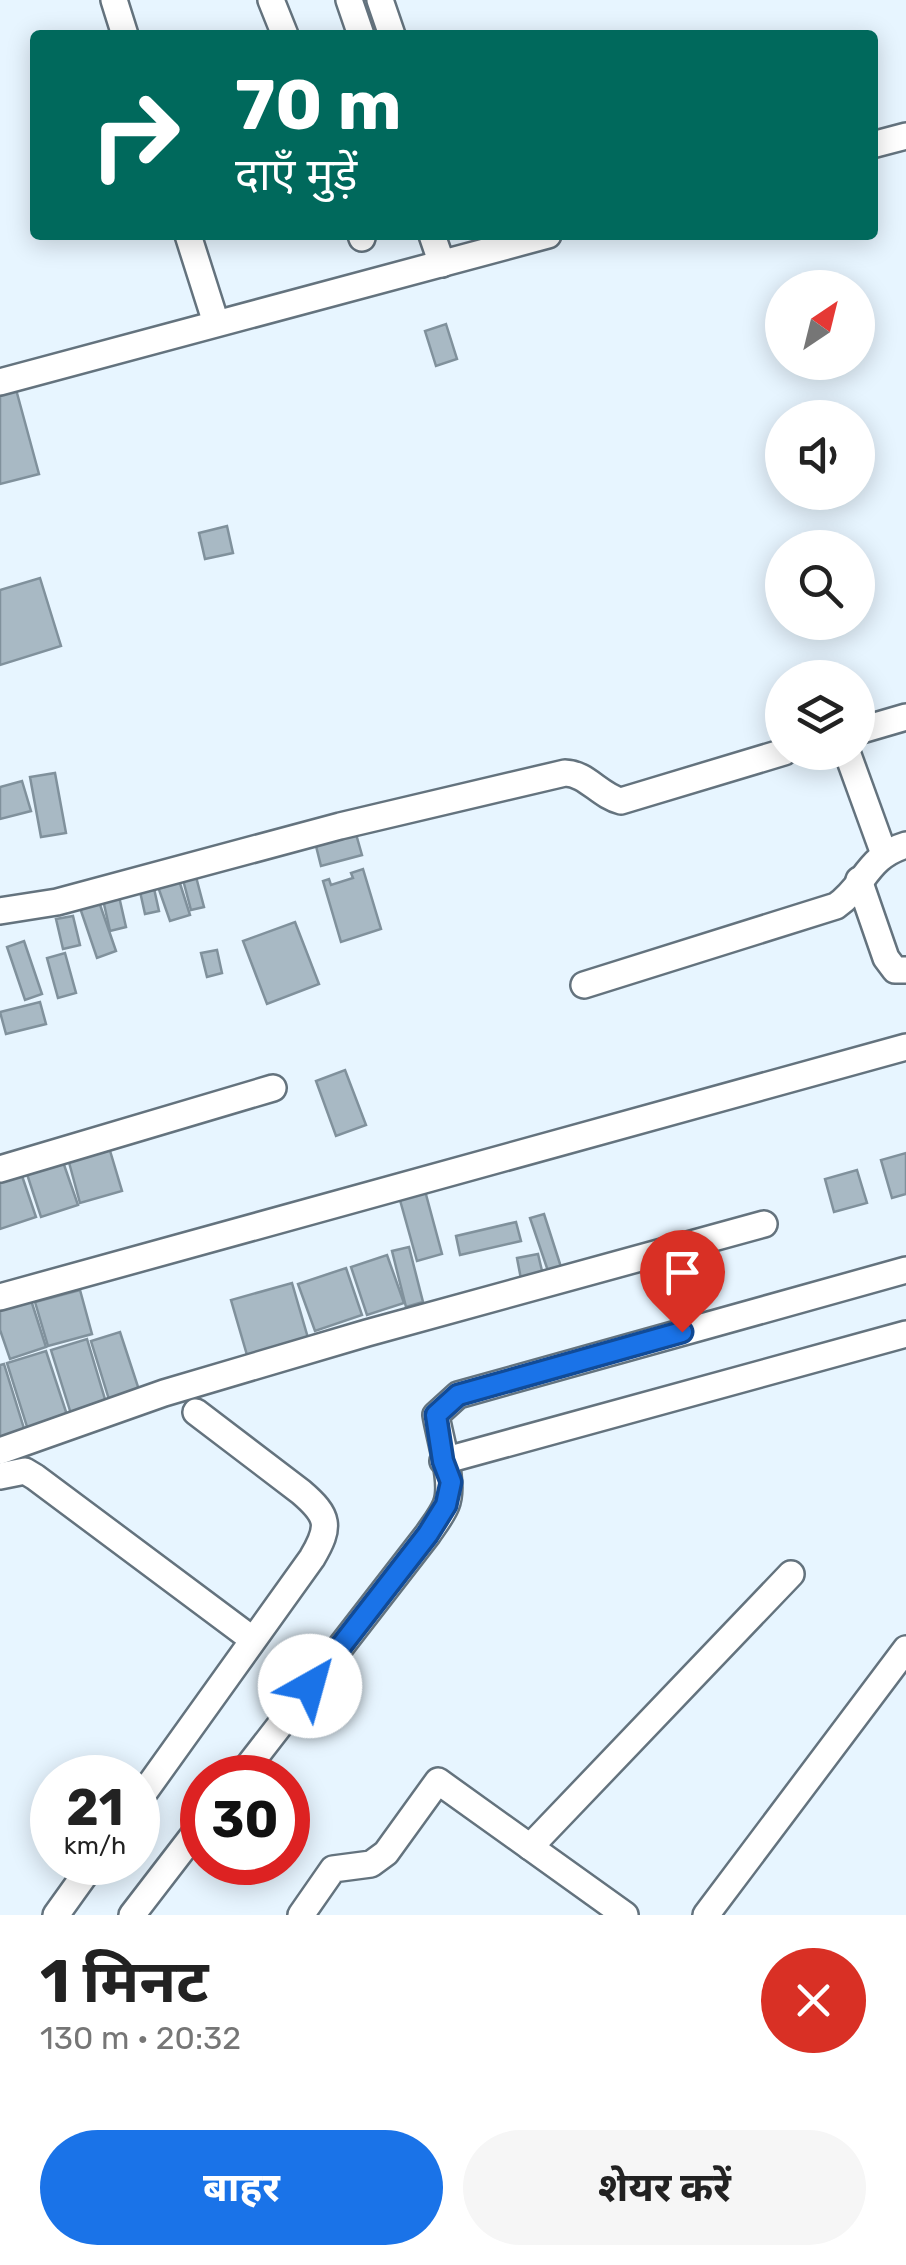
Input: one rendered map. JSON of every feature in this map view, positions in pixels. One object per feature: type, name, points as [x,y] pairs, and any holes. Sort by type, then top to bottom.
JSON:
[{"type":"street","points":[[114,0],[123,30]]},
{"type":"street","points":[[271,0],[283,30]]},
{"type":"street","points":[[354,16],[382,5],[390,30]]},
{"type":"street","points":[[878,143],[906,136]]},
{"type":"street","points":[[190,240],[216,323]]},
{"type":"street","points":[[434,240],[442,264]]},
{"type":"street","points":[[0,382],[442,264],[468,246],[512,240]]},
{"type":"street","points":[[875,726],[906,717]]},
{"type":"street","points":[[0,912],[57,902],[340,826],[565,773],[574,773],[600,792],[621,801],[765,758]]},
{"type":"street","points":[[584,984],[821,912],[846,899],[872,862],[895,850],[856,770]]},
{"type":"street","points":[[859,880],[886,958],[894,970],[906,970]]},
{"type":"street","points":[[0,1297],[906,1048]]},
{"type":"street","points":[[0,1169],[274,1088]]},
{"type":"street","points":[[0,1451],[164,1394],[367,1333],[764,1224]]},
{"type":"street","points":[[256,1755],[428,1534],[446,1505],[451,1482],[443,1461],[436,1415],[458,1395],[906,1270]]},
{"type":"street","points":[[443,1461],[906,1334]]},
{"type":"street","points":[[160,1770],[312,1558],[326,1524],[318,1506],[196,1412]]},
{"type":"street","points":[[0,1476],[25,1471],[252,1639]]},
{"type":"street","points":[[530,1846],[791,1574]]},
{"type":"street","points":[[706,1915],[906,1649]]},
{"type":"street","points":[[302,1915],[333,1869],[371,1864],[386,1853],[438,1781],[625,1915]]},
{"type":"street","points":[[132,1915],[180,1853]]},
{"type":"street","points":[[56,1915],[78,1885]]},
{"type":"building","points":[[446,324],[457,359],[436,366],[425,331]]},
{"type":"building","points":[[14,382],[39,474],[0,484],[0,386]]},
{"type":"building","points":[[227,526],[233,553],[205,559],[199,533]]},
{"type":"building","points":[[40,578],[61,646],[0,665],[0,590]]},
{"type":"building","points":[[55,773],[66,833],[41,837],[30,777]]},
{"type":"building","points":[[22,781],[31,811],[0,819],[0,787]]},
{"type":"building","points":[[356,834],[362,855],[321,866],[316,846]]},
{"type":"building","points":[[363,869],[381,929],[341,942],[323,881],[329,879],[331,885],[353,878],[351,873]]},
{"type":"building","points":[[195,873],[204,907],[191,910],[182,876]]},
{"type":"building","points":[[177,874],[190,915],[170,921],[156,881]]},
{"type":"building","points":[[153,884],[159,911],[145,914],[139,887]]},
{"type":"building","points":[[118,892],[126,927],[110,931],[102,895]]},
{"type":"building","points":[[97,896],[116,951],[97,958],[78,902]]},
{"type":"building","points":[[73,916],[80,945],[63,949],[56,919]]},
{"type":"building","points":[[295,922],[319,984],[267,1004],[243,941]]},
{"type":"building","points":[[24,941],[42,994],[25,1000],[7,947]]},
{"type":"building","points":[[217,950],[222,973],[207,977],[201,953]]},
{"type":"building","points":[[65,953],[76,993],[58,998],[47,958]]},
{"type":"building","points":[[40,1002],[46,1024],[6,1034],[0,1012]]},
{"type":"building","points":[[345,1070],[366,1125],[336,1136],[316,1081]]},
{"type":"building","points":[[108,1144],[122,1191],[80,1203],[67,1155]]},
{"type":"building","points":[[906,1153],[906,1194],[892,1198],[881,1160]]},
{"type":"building","points":[[62,1159],[78,1205],[41,1217],[26,1171]]},
{"type":"building","points":[[20,1170],[36,1217],[0,1229],[0,1177]]},
{"type":"building","points":[[857,1170],[867,1203],[834,1212],[825,1179]]},
{"type":"building","points":[[424,1187],[442,1254],[417,1261],[398,1193]]},
{"type":"building","points":[[544,1214],[561,1267],[548,1271],[530,1218]]},
{"type":"building","points":[[516,1222],[521,1241],[460,1255],[456,1236]]},
{"type":"building","points":[[409,1247],[423,1302],[406,1307],[392,1251]]},
{"type":"building","points":[[538,1254],[543,1275],[521,1279],[517,1258]]},
{"type":"building","points":[[387,1255],[404,1303],[367,1315],[351,1267]]},
{"type":"building","points":[[346,1268],[362,1315],[315,1331],[298,1284]]},
{"type":"building","points":[[292,1283],[308,1338],[247,1355],[231,1300]]},
{"type":"building","points":[[80,1290],[92,1334],[48,1346],[35,1302]]},
{"type":"building","points":[[31,1300],[46,1347],[10,1359],[0,1330],[0,1310]]},
{"type":"building","points":[[120,1332],[141,1396],[111,1406],[91,1341]]},
{"type":"building","points":[[87,1339],[107,1406],[72,1417],[51,1350]]},
{"type":"building","points":[[46,1351],[69,1421],[29,1433],[7,1363]]},
{"type":"building","points":[[4,1364],[26,1435],[0,1443],[0,1365]]},
{"type":"route","points":[[310,1686],[428,1534],[446,1505],[451,1482],[443,1461],[436,1415],[458,1395],[682,1332]]}]
